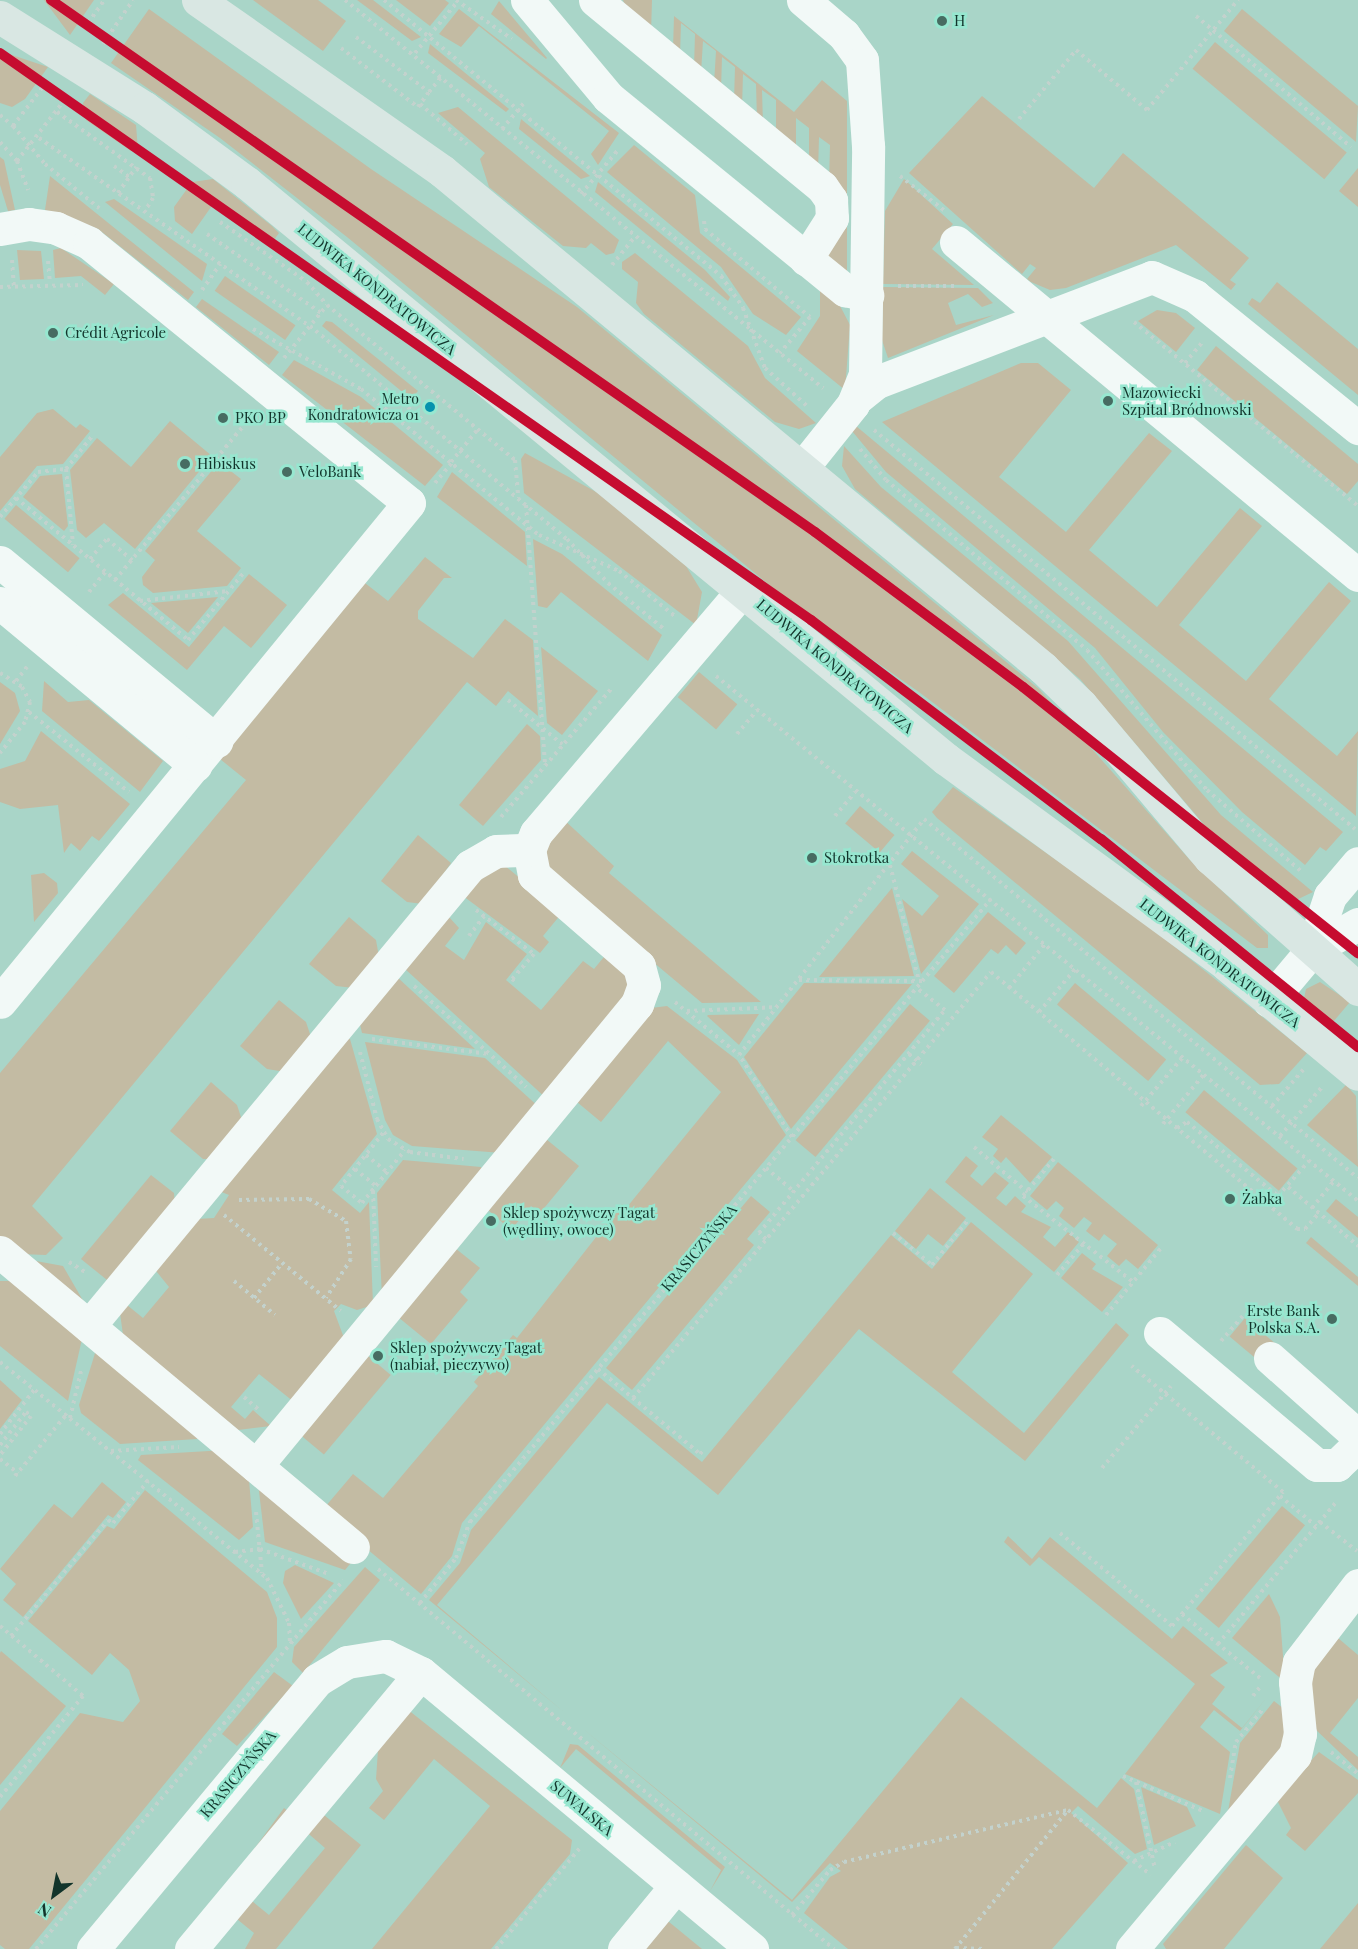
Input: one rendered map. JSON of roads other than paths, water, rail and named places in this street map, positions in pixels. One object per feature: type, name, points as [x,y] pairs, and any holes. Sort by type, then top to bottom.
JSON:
[{"type":"main road","points":[[198,0],[442,171],[1043,668],[1081,705],[1210,858],[1358,989]]},
{"type":"main road","name":"LUDWIKA KONDRATOWICZA","points":[[0,17],[223,164],[744,589],[946,759],[1269,1001],[1358,1074]]},
{"type":"street","points":[[527,0],[608,97],[845,290],[867,290]]},
{"type":"street","points":[[553,31],[588,0]]},
{"type":"street","points":[[595,0],[822,187],[831,200],[832,218],[806,259]]},
{"type":"street","points":[[803,0],[855,48],[866,73],[866,368],[852,406]]},
{"type":"street","points":[[0,1002],[409,505],[260,396],[89,243],[56,228],[29,224],[6,242]]},
{"type":"street","points":[[956,242],[1358,575]]},
{"type":"street","points":[[802,468],[852,406],[877,382],[1132,281],[1164,279],[1223,317],[1358,428]]},
{"type":"street","points":[[0,562],[206,753]]},
{"type":"street","points":[[245,1457],[378,1317],[637,1004],[644,985],[635,962],[534,875],[529,850],[536,833],[744,589]]},
{"type":"street","points":[[0,603],[206,753]]},
{"type":"street","points":[[90,1327],[353,1023],[389,963],[449,890],[485,855],[529,850]]},
{"type":"street","points":[[1312,950],[1330,896],[1353,850]]},
{"type":"street","points":[[1269,1001],[1312,950],[1358,924]]},
{"type":"street","points":[[0,1252],[358,1551]]},
{"type":"street","points":[[1160,1334],[1317,1465],[1337,1466],[1358,1444]]},
{"type":"street","points":[[1270,1358],[1358,1436]]},
{"type":"street","points":[[1132,1949],[1229,1823],[1294,1755],[1300,1734],[1287,1701],[1303,1652],[1358,1585]]},
{"type":"street","name":"KRASICZYŃSKA","points":[[93,1949],[322,1675],[371,1657],[393,1657],[417,1670]]},
{"type":"street","points":[[191,1949],[417,1670]]},
{"type":"street","name":"SUWALSKA","points":[[417,1670],[752,1949]]},
{"type":"street","points":[[624,1949],[676,1886]]},
{"type":"place","name":"H","points":[[942,21]]},
{"type":"place","name":"Crédit Agricole","points":[[53,333]]},
{"type":"place","name":"Mazowiecki Szpital Bródnowski","points":[[1108,401]]},
{"type":"place","name":"Metro Kondratowicza 01","points":[[430,407]]},
{"type":"place","name":"PKO BP","points":[[223,418]]},
{"type":"place","name":"Hibiskus","points":[[185,464]]},
{"type":"place","name":"VeloBank","points":[[287,472]]},
{"type":"place","name":"Stokrotka","points":[[812,858]]},
{"type":"place","name":"Żabka","points":[[1230,1199]]},
{"type":"place","name":"Sklep spożywczy Tagat (wędliny, owoce)","points":[[491,1221]]},
{"type":"place","name":"Erste Bank Polska S.A.","points":[[1332,1319]]},
{"type":"place","name":"Sklep spożywczy Tagat (nabiał, pieczywo)","points":[[378,1356]]}]
